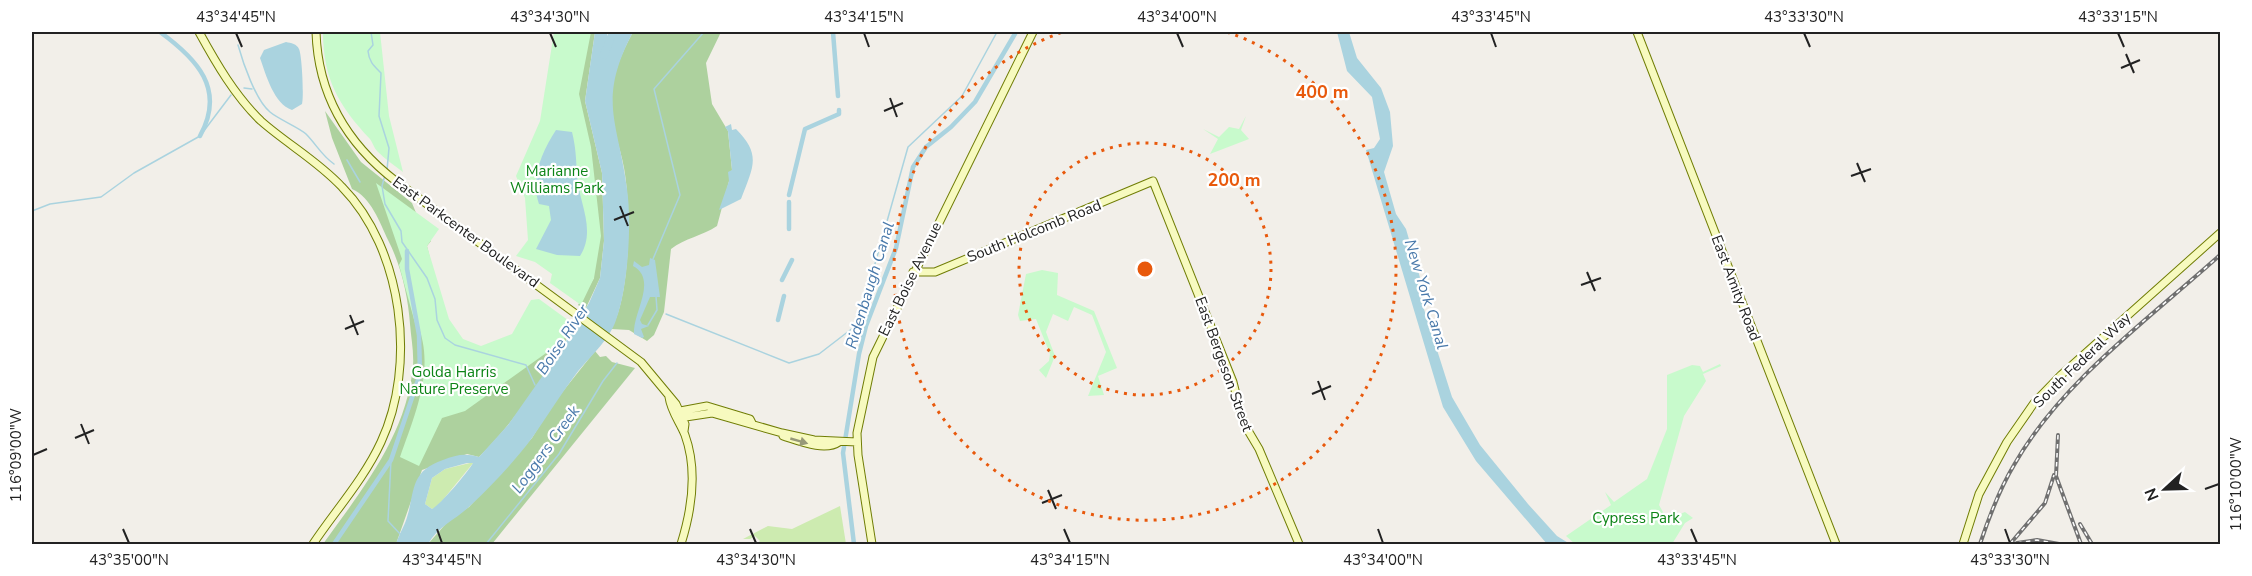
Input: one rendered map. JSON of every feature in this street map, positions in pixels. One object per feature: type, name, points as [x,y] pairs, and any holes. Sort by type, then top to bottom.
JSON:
[{"type":"street","points":[[199,32],[219,68],[262,122],[331,176],[354,200],[378,243],[393,286],[402,349],[400,378],[392,417],[365,469],[313,544]]},
{"type":"street","name":"East Parkcenter Boulevard","points":[[316,32],[319,61],[332,106],[350,137],[375,164],[617,342],[641,362],[669,397],[684,431],[690,456],[693,490],[681,544]]},
{"type":"street","name":"East Boise Avenue","points":[[872,544],[857,442],[873,357],[921,255],[1033,32]]},
{"type":"street","name":"East Amity Road","points":[[1637,32],[1836,544]]},
{"type":"street","name":"South Holcomb Road","points":[[913,272],[935,272],[1153,181]]},
{"type":"street","name":"East Bergeson Street","points":[[1153,181],[1233,382],[1243,422],[1259,449],[1299,544]]},
{"type":"street","name":"South Federal Way","points":[[1963,544],[1979,494],[2007,442],[2034,403],[2061,375],[2220,233]]},
{"type":"street","points":[[921,255],[925,268],[935,272]]},
{"type":"street","points":[[678,415],[707,406],[750,419],[752,423],[782,433],[839,442],[857,442]]},
{"type":"green space","points":[[323,32],[380,32],[389,116],[403,172],[377,151],[335,91],[326,64]]},
{"type":"green space","name":"Marianne Williams Park","points":[[554,32],[591,32],[579,94],[591,147],[601,236],[594,278],[581,305],[550,283],[552,274],[535,262],[516,256],[528,240],[525,198],[516,176],[540,121]]},
{"type":"green space","points":[[582,32],[595,32],[585,101],[602,173],[604,241],[600,278],[585,310],[578,305],[594,278],[573,97]]},
{"type":"green space","points":[[633,32],[721,32],[706,63],[712,104],[728,131],[732,170],[717,226],[671,249],[664,312],[654,335],[647,341],[629,330],[611,329],[618,314],[626,274],[628,205],[611,101],[618,65]]},
{"type":"green space","name":"Golda Harris Nature Preserve","points":[[325,111],[361,162],[412,203],[423,230],[431,241],[427,246],[443,311],[455,337],[481,348],[564,336],[574,320],[577,322],[520,410],[479,457],[467,454],[422,470],[396,544],[323,544],[367,482],[392,438],[409,391],[413,366],[408,303],[397,260],[370,204],[352,189],[332,138]]},
{"type":"green space","points":[[1246,116],[1241,130],[1249,139],[1210,154],[1218,139],[1203,129],[1219,137],[1229,127],[1239,129]]},
{"type":"green space","name":"Golda Harris Nature Preserve","points":[[376,183],[439,229],[427,246],[449,319],[463,339],[481,346],[512,334],[531,300],[539,299],[572,323],[563,341],[465,411],[442,418],[419,466],[400,457],[421,391],[424,374],[422,340],[399,265],[402,259]]},
{"type":"green space","points":[[1042,270],[1058,273],[1057,295],[1094,311],[1117,368],[1098,376],[1104,395],[1088,396],[1106,352],[1092,315],[1074,307],[1068,321],[1053,314],[1046,332],[1055,356],[1046,378],[1039,370],[1049,361],[1050,354],[1036,319],[1020,321],[1018,315],[1026,274]]},
{"type":"green space","points":[[595,351],[600,357],[606,356],[612,362],[635,368],[492,544],[428,544],[450,519],[469,507],[532,438],[552,405]]},
{"type":"green space","name":"Cypress Park","points":[[1720,364],[1721,366],[1703,374],[1706,381],[1684,416],[1659,505],[1667,519],[1685,512],[1693,518],[1685,523],[1672,544],[1575,544],[1566,536],[1611,505],[1605,492],[1614,502],[1647,479],[1667,429],[1667,375],[1692,365],[1700,366],[1703,372]]},
{"type":"green space","points":[[474,462],[437,507],[432,509],[425,504],[432,478],[445,469]]},
{"type":"green space","points":[[840,506],[846,544],[756,544],[760,541],[755,536],[743,539],[768,526],[792,529]]},
{"type":"water","points":[[595,32],[607,32],[608,47],[615,32],[633,32],[622,56],[613,94],[615,127],[627,189],[629,219],[628,255],[623,291],[613,328],[570,382],[525,447],[466,510],[442,527],[428,544],[396,544],[405,523],[415,486],[423,471],[431,465],[456,456],[479,457],[508,425],[560,351],[589,303],[600,278],[604,241],[602,173],[585,101]],"holes":[[[473,463],[454,488],[436,506],[432,509],[425,504],[432,478],[445,469]]]},
{"type":"water","points":[[1337,32],[1349,32],[1357,58],[1381,88],[1390,112],[1393,146],[1384,172],[1396,214],[1406,229],[1423,288],[1423,306],[1452,397],[1480,445],[1557,536],[1570,544],[1547,544],[1476,461],[1443,407],[1366,150],[1374,148],[1380,139],[1372,97],[1347,71]]},
{"type":"water","points":[[286,42],[298,47],[302,67],[302,104],[292,110],[280,102],[268,80],[260,58],[264,50]]},
{"type":"water","points":[[731,124],[732,130],[736,129],[749,146],[753,162],[752,170],[741,199],[719,210],[729,181],[728,172],[732,170],[728,131],[725,127]]},
{"type":"water","points":[[556,130],[572,132],[576,153],[578,184],[587,226],[585,246],[580,256],[557,255],[536,249],[551,220],[549,206],[539,204],[537,175],[542,156]]},
{"type":"water","points":[[650,258],[655,260],[660,297],[650,297],[640,320],[642,324],[649,326],[641,329],[644,337],[642,338],[634,334],[634,330],[643,295],[643,279],[640,272],[633,266],[634,261],[642,267],[649,265]]},
{"type":"waterway","points":[[160,32],[186,53],[204,77],[209,90],[210,104],[200,136]]},
{"type":"waterway","points":[[371,32],[373,45],[368,51],[372,64],[381,73],[379,116],[389,148],[387,170]]},
{"type":"waterway","name":"Boise River","points":[[604,55],[613,32]]},
{"type":"waterway","name":"Loggers Creek","points":[[653,259],[680,195],[654,89],[704,32]]},
{"type":"waterway","points":[[833,32],[838,96]]},
{"type":"waterway","points":[[666,314],[789,363],[819,354],[858,324],[908,147],[962,96],[997,32]]},
{"type":"waterway","name":"Ridenbaugh Canal","points":[[854,544],[843,453],[859,354],[866,326],[896,248],[913,167],[926,147],[951,127],[975,102],[1016,32]]},
{"type":"waterway","points":[[238,45],[251,81],[265,107],[306,134],[334,164]]},
{"type":"waterway","points":[[244,88],[252,89]]},
{"type":"waterway","points":[[32,211],[50,204],[101,197],[134,173],[200,136],[231,95]]},
{"type":"waterway","points":[[789,195],[805,129],[839,114],[839,110]]},
{"type":"waterway","points":[[347,160],[360,182]]},
{"type":"waterway","points":[[385,175],[382,186],[385,204],[401,231],[402,242],[427,278],[435,299],[437,320],[445,338],[455,345],[526,365],[535,385]]},
{"type":"waterway","points":[[789,202],[789,229]]},
{"type":"waterway","points":[[334,544],[391,460],[420,374],[419,335],[407,269],[407,251]]},
{"type":"waterway","points":[[782,280],[792,260]]},
{"type":"waterway","name":"Loggers Creek","points":[[648,325],[657,310],[656,296]]},
{"type":"waterway","points":[[778,320],[784,296]]},
{"type":"waterway","name":"Loggers Creek","points":[[486,544],[559,454],[603,381],[617,363]]},
{"type":"waterway","points":[[391,460],[388,521],[401,535]]},
{"type":"railway","points":[[1980,544],[2009,474],[2033,435],[2056,406],[2108,352],[2220,255]]},
{"type":"railway","points":[[2058,435],[2056,476],[2081,544]]},
{"type":"railway","points":[[2010,544],[2045,503],[2054,475]]},
{"type":"railway","points":[[2080,524],[2092,544]]},
{"type":"railway","points":[[2017,543],[2037,540],[2059,544]]},
{"type":"water label","name":"New York Canal","points":[[1427,294]]}]
